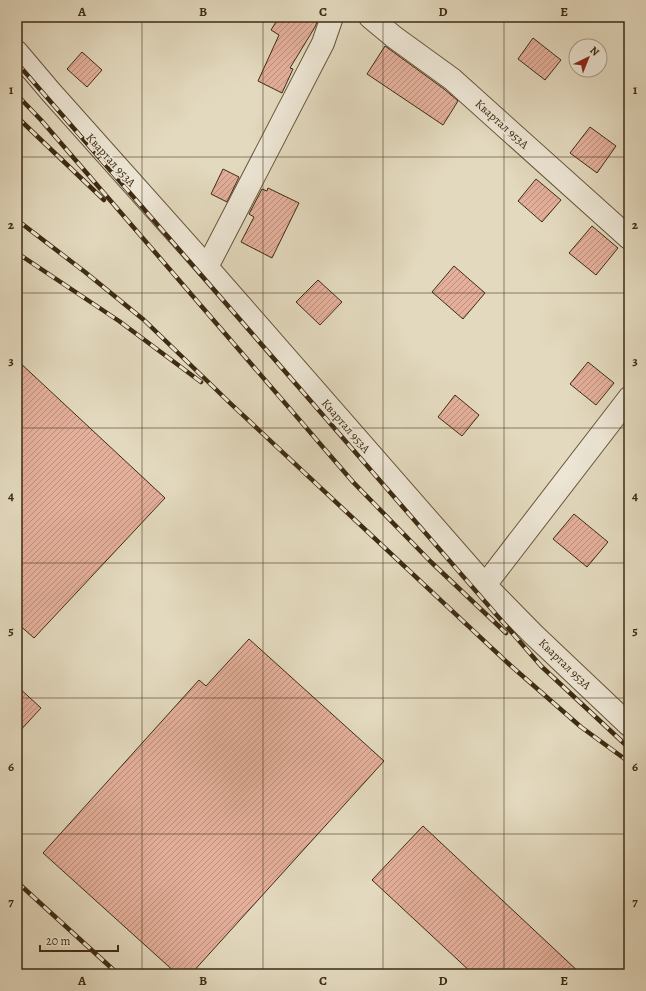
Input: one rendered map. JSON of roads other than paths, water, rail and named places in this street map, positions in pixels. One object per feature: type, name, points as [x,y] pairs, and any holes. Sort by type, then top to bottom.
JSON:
[{"type":"street","points":[[207,267],[323,43],[332,17]]},
{"type":"street","name":"Квартал 953А","points":[[370,17],[394,37],[452,79],[629,238]]},
{"type":"street","name":"Квартал 953А","points":[[17,52],[485,585],[533,634],[629,725]]},
{"type":"street","points":[[485,585],[629,398]]},
{"type":"railway","points":[[17,63],[541,666],[629,748]]},
{"type":"railway","points":[[17,95],[41,120],[353,482],[431,562],[506,633]]},
{"type":"railway","points":[[17,117],[104,200]]},
{"type":"railway","points":[[17,220],[85,272],[144,320],[230,403],[510,665],[581,727],[629,762]]},
{"type":"railway","points":[[17,253],[119,321],[201,382]]},
{"type":"railway","points":[[17,882],[118,974]]}]
